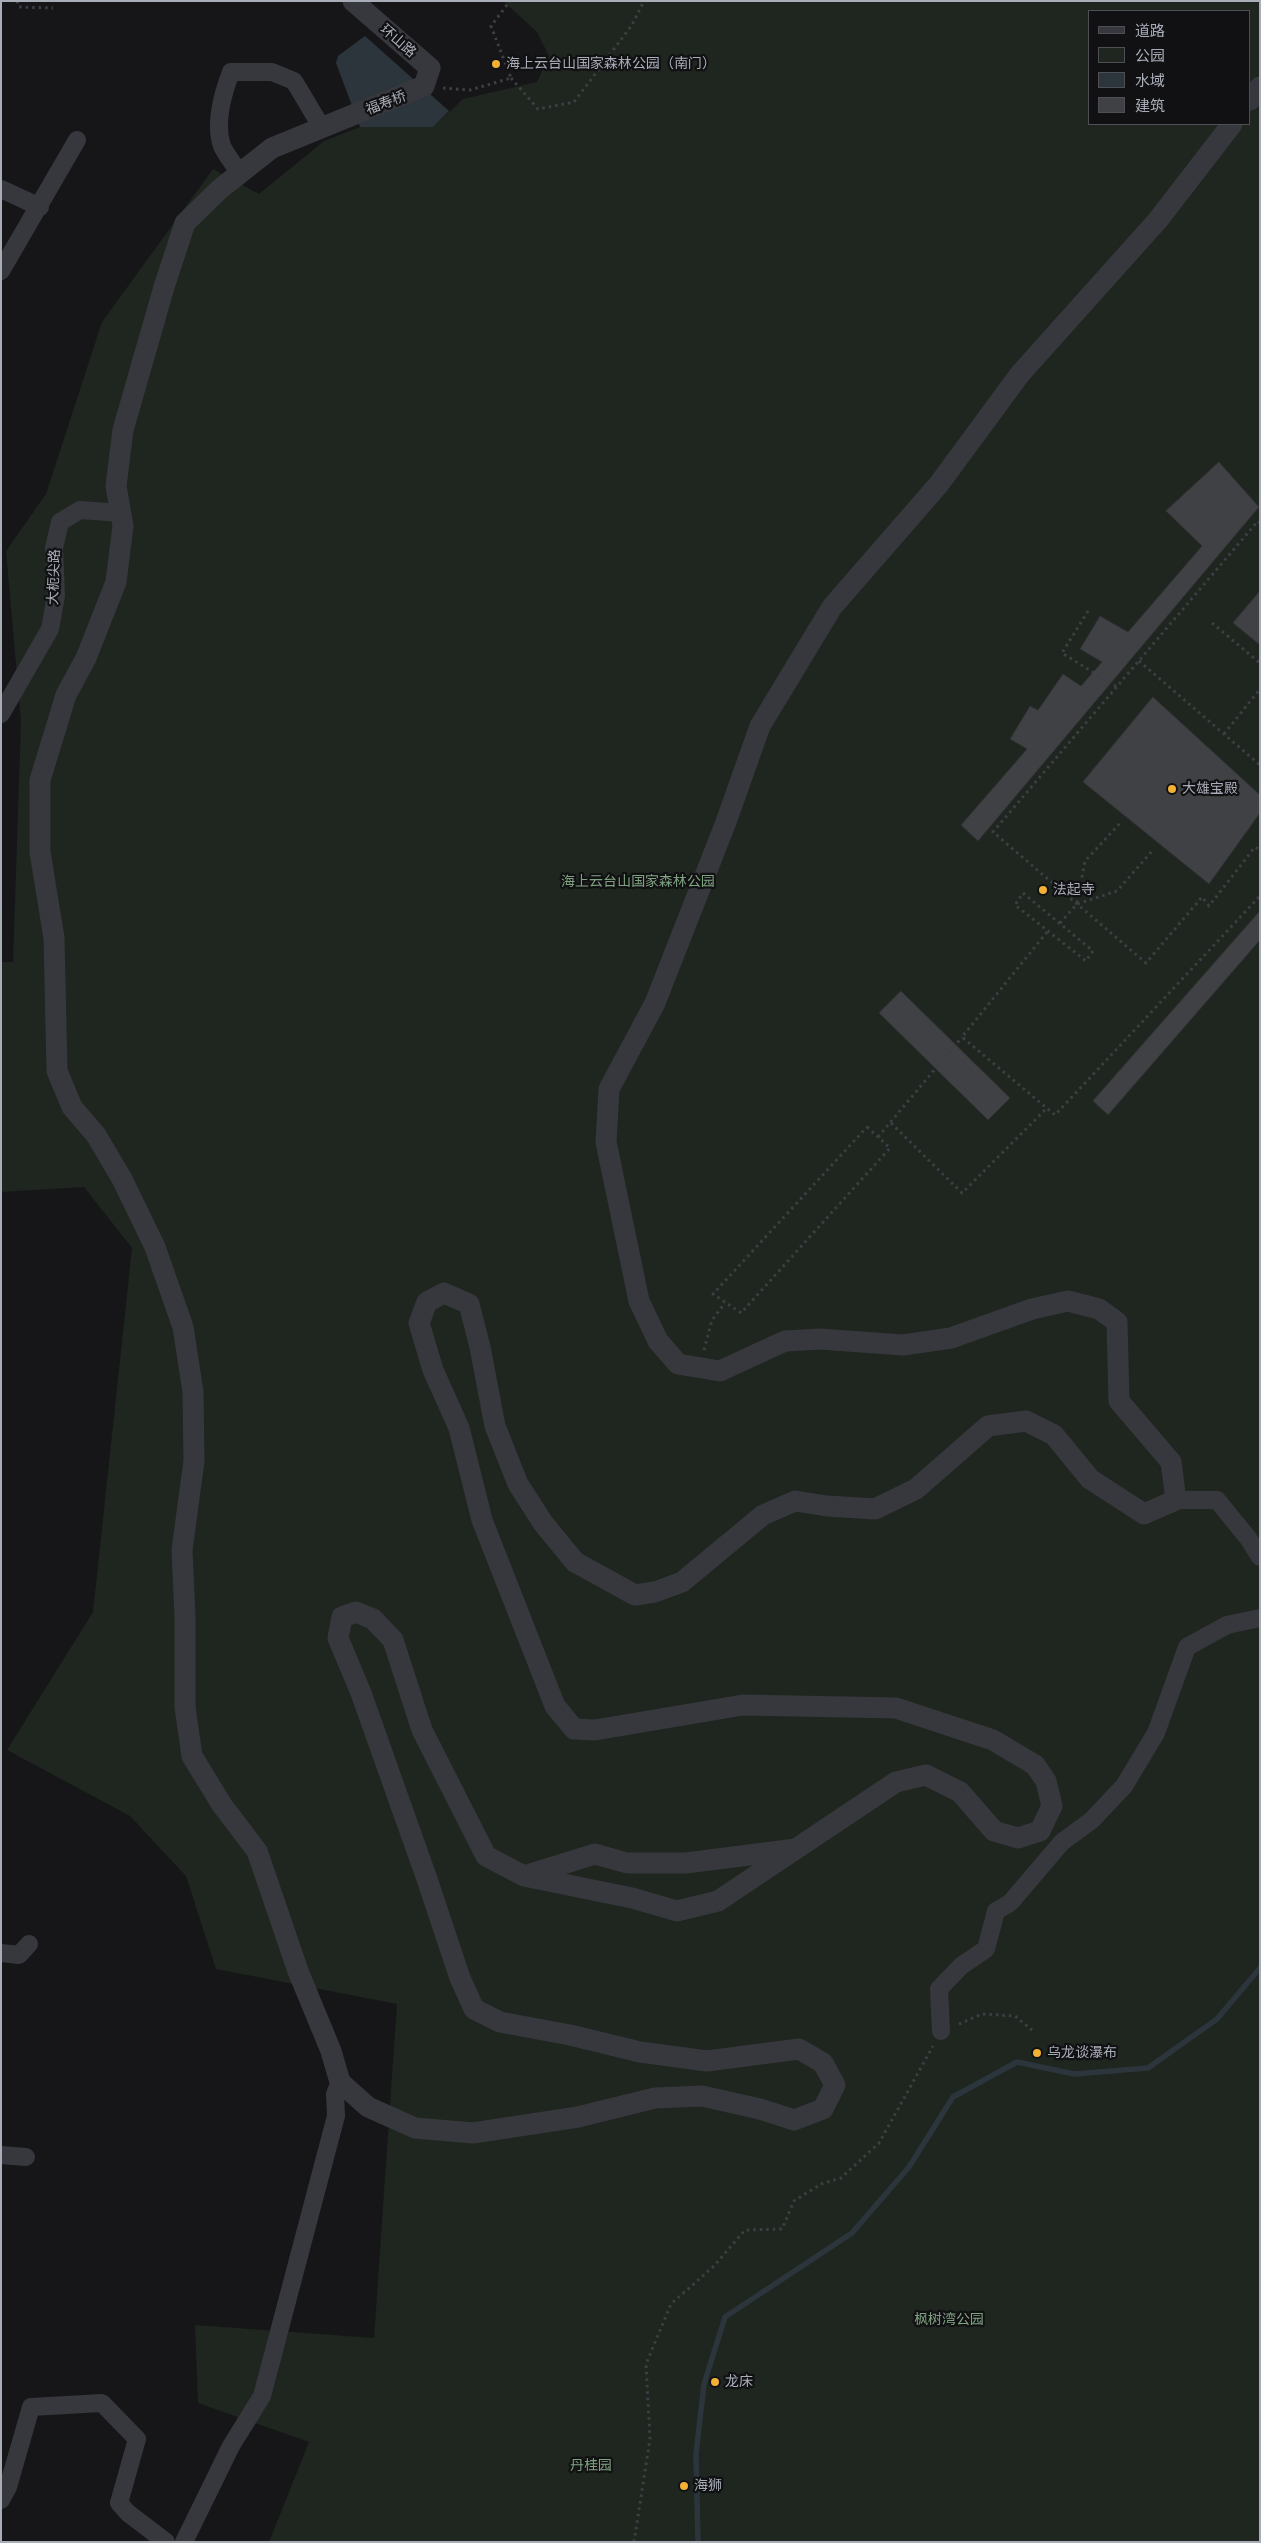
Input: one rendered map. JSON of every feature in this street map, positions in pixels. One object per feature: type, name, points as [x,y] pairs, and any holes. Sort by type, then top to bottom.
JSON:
[{"type":"street","name":"环山路","points":[[353,1],[430,68],[424,86]]},
{"type":"street","points":[[239,173],[222,146],[219,128],[224,91],[231,72],[272,72],[294,81],[322,128]]},
{"type":"street","name":"福寿桥","points":[[340,2082],[331,2051],[298,1971],[257,1851],[222,1805],[192,1756],[185,1707],[185,1617],[182,1550],[194,1461],[193,1392],[183,1327],[151,1238],[122,1179],[96,1135],[72,1107],[57,1071],[54,938],[40,852],[40,780],[66,695],[86,658],[116,582],[123,526],[116,486],[123,430],[164,287],[186,223],[220,188],[272,148],[424,86]]},
{"type":"street","points":[[1251,99],[1260,87]]},
{"type":"street","points":[[1176,1500],[1171,1462],[1118,1401],[1118,1322],[1099,1309],[1068,1301],[1032,1308],[951,1338],[903,1345],[820,1339],[785,1341],[720,1371],[678,1364],[658,1342],[639,1300],[606,1142],[609,1089],[655,1003],[726,822],[760,726],[832,607],[939,484],[1020,374],[1158,220],[1231,125]]},
{"type":"street","points":[[1,271],[40,207],[77,140]]},
{"type":"street","points":[[1,189],[40,207]]},
{"type":"street","name":"大枙尖路","points":[[1,714],[50,628],[56,596],[54,548],[60,522],[80,510],[121,513]]},
{"type":"street","points":[[184,2542],[231,2446],[262,2396],[336,2116],[335,2094],[340,2082],[368,2107],[415,2128],[473,2133],[578,2117],[655,2098],[702,2096],[760,2108],[794,2120],[823,2109],[835,2086],[823,2063],[799,2049],[706,2061],[640,2052],[570,2035],[500,2022],[474,2009],[460,1978],[364,1702],[338,1638],[342,1616],[356,1612],[373,1619],[393,1640],[422,1730],[486,1856],[524,1876],[632,1898],[677,1911],[718,1901],[896,1782],[926,1775],[960,1792],[994,1831],[1018,1838],[1040,1831],[1052,1806],[1046,1781],[1035,1765],[993,1740],[896,1708],[743,1706],[595,1730],[574,1729],[555,1706],[482,1520],[459,1428],[433,1370],[419,1323],[427,1302],[444,1293],[469,1304],[496,1426],[518,1484],[543,1523],[575,1562],[635,1595],[656,1592],[682,1582],[763,1515],[795,1501],[827,1506],[875,1509],[916,1490],[988,1426],[1026,1421],[1054,1435],[1090,1479],[1144,1514],[1176,1500],[1217,1500],[1248,1538],[1260,1557]]},
{"type":"street","points":[[941,2032],[939,1989],[961,1966],[986,1949],[996,1911],[1010,1903],[1062,1842],[1092,1820],[1124,1786],[1156,1733],[1187,1647],[1227,1625],[1260,1618]]},
{"type":"street","points":[[524,1876],[595,1854],[627,1863],[686,1863],[796,1849]]},
{"type":"street","points":[[1,1953],[18,1955],[29,1944]]},
{"type":"street","points":[[1,2154],[26,2157]]},
{"type":"street","points":[[1,2500],[8,2487],[31,2407],[102,2403],[138,2439],[119,2503],[128,2513],[166,2542]]},
{"type":"path","points":[[17,1],[19,7],[53,8]]},
{"type":"path","points":[[510,1],[491,26],[512,78],[538,109],[574,102],[632,25],[644,1]]},
{"type":"path","points":[[424,86],[470,90],[512,78]]},
{"type":"path","points":[[1259,521],[993,832],[1146,964],[1202,897],[1210,906],[1255,847],[1260,850]]},
{"type":"path","points":[[1088,611],[1062,653],[1117,686]]},
{"type":"path","points":[[1212,623],[1260,663]]},
{"type":"path","points":[[1140,661],[1260,765]]},
{"type":"path","points":[[1224,734],[1260,689]]},
{"type":"path","points":[[1077,904],[1085,861],[1122,821]]},
{"type":"path","points":[[1060,923],[1077,904],[1117,891],[1153,850]]},
{"type":"path","points":[[1023,893],[1093,951],[1086,962],[1047,932],[1015,905],[1023,893]]},
{"type":"path","points":[[962,1037],[1055,1115],[1260,896]]},
{"type":"path","points":[[878,1137],[1047,932]]},
{"type":"path","points":[[891,1122],[962,1193],[1047,1108]]},
{"type":"path","points":[[867,1127],[890,1148],[742,1313],[725,1303],[713,1294],[867,1127]]},
{"type":"path","points":[[700,1367],[712,1320],[725,1303]]},
{"type":"path","points":[[634,2542],[650,2439],[646,2364],[671,2304],[714,2266],[745,2230],[782,2229],[794,2201],[821,2184],[841,2178],[879,2143],[941,2032],[982,2014],[1015,2016],[1032,2030]]},
{"type":"green space","name":"海上云台山国家森林公园","points":[[503,1],[1260,1],[1260,2542],[269,2542],[309,2442],[198,2403],[195,2325],[374,2338],[397,2004],[216,1969],[186,1876],[130,1816],[7,1750],[93,1612],[132,1248],[84,1187],[1,1192],[1,962],[13,962],[21,721],[6,551],[46,494],[102,322],[213,169],[259,194],[324,141],[360,127],[433,127],[463,99],[537,82],[549,56],[537,32]]},
{"type":"water","points":[[365,36],[449,111],[433,127],[360,127],[336,63],[338,56]]},
{"type":"building","points":[[1219,462],[1259,507],[978,841],[961,825],[1027,749],[1010,739],[1030,706],[1038,710],[1063,674],[1081,686],[1102,662],[1080,649],[1100,616],[1128,632],[1202,546],[1166,511]]},
{"type":"building","points":[[1260,591],[1260,645],[1233,623]]},
{"type":"building","name":"大雄宝殿","points":[[1153,697],[1260,795],[1260,813],[1209,884],[1083,782]]},
{"type":"building","points":[[1260,911],[1260,940],[1108,1115],[1093,1101]]},
{"type":"building","points":[[901,991],[1010,1098],[988,1120],[879,1013]]},
{"type":"waterway","points":[[698,2542],[696,2454],[704,2384],[725,2317],[852,2233],[909,2167],[953,2097],[1017,2062],[1074,2074],[1148,2068],[1217,2019],[1260,1968]]},
{"type":"place","name":"海上云台山国家森林公园（南门）","points":[[496,64]]},
{"type":"place","name":"大雄宝殿","points":[[1172,789]]},
{"type":"place","name":"法起寺","points":[[1043,890]]},
{"type":"place","name":"乌龙谈瀑布","points":[[1037,2053]]},
{"type":"place","name":"龙床","points":[[715,2382]]},
{"type":"place","name":"海狮","points":[[684,2486]]},
{"type":"park label","name":"枫树湾公园","points":[[949,2320]]},
{"type":"park label","name":"丹桂园","points":[[591,2466]]}]
